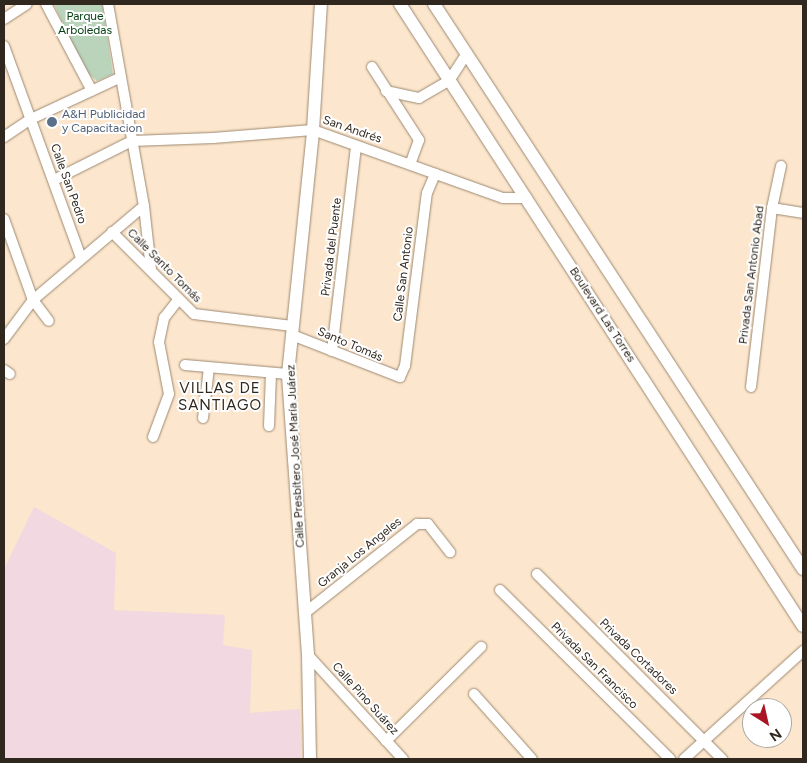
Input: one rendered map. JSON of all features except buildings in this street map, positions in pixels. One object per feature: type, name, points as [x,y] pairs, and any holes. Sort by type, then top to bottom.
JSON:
[{"type":"street","points":[[4,19],[27,4]]},
{"type":"street","points":[[46,4],[92,91]]},
{"type":"street","points":[[108,4],[144,206],[151,269]]},
{"type":"street","name":"Calle Presbítero José María Juárez","points":[[310,759],[306,612],[288,374],[313,130],[321,4]]},
{"type":"street","name":"Boulevard Las Torres","points":[[400,4],[452,76],[527,198],[803,626]]},
{"type":"street","points":[[434,4],[464,57],[803,568]]},
{"type":"street","name":"Calle San Pedro","points":[[4,46],[81,257]]},
{"type":"street","points":[[386,91],[419,98],[452,76],[464,57]]},
{"type":"street","points":[[372,67],[418,140],[411,162]]},
{"type":"street","points":[[4,137],[31,119],[121,77]]},
{"type":"street","name":"San Andrés","points":[[132,141],[213,138],[313,130],[356,146],[411,162],[436,174],[503,198],[527,198]]},
{"type":"street","points":[[54,180],[132,141]]},
{"type":"street","name":"Privada del Puente","points":[[332,351],[356,146]]},
{"type":"street","name":"Privada San Antonio Abad","points":[[751,387],[772,208],[781,166]]},
{"type":"street","name":"Calle San Antonio","points":[[400,377],[405,366],[427,192],[436,174]]},
{"type":"street","points":[[112,232],[144,206]]},
{"type":"street","points":[[772,208],[803,213]]},
{"type":"street","points":[[4,219],[33,300],[49,321]]},
{"type":"street","name":"Calle Santo Tomás","points":[[4,339],[33,300],[112,232],[194,314],[292,330]]},
{"type":"street","points":[[153,437],[169,394],[160,342],[164,318],[179,298]]},
{"type":"street","name":"Santo Tomás","points":[[292,330],[332,351],[400,377]]},
{"type":"street","points":[[185,365],[288,374]]},
{"type":"street","points":[[203,418],[209,368]]},
{"type":"street","points":[[269,426],[271,373]]},
{"type":"street","name":"Granja Los Angeles","points":[[306,612],[417,524],[428,524],[450,552]]},
{"type":"street","name":"Privada Cortadores","points":[[537,574],[706,740],[722,759]]},
{"type":"street","name":"Privada San Francisco","points":[[500,590],[670,759]]},
{"type":"street","points":[[386,741],[480,647]]},
{"type":"street","points":[[684,759],[803,652]]},
{"type":"street","name":"Calle Pino Suárez","points":[[308,655],[403,759]]},
{"type":"street","points":[[474,694],[532,759]]},
{"type":"shaded area","points":[[34,507],[116,553],[114,610],[225,615],[223,645],[252,650],[250,713],[300,709],[301,759],[4,759],[4,569]]},
{"type":"green space","name":"Parque Arboledas","points":[[54,4],[102,4],[113,74],[97,81],[84,70]]},
{"type":"place","name":"A&H Publicidad y Capacitacion","points":[[52,122]]},
{"type":"district","name":"VILLAS DE SANTIAGO","points":[[220,396]]}]
